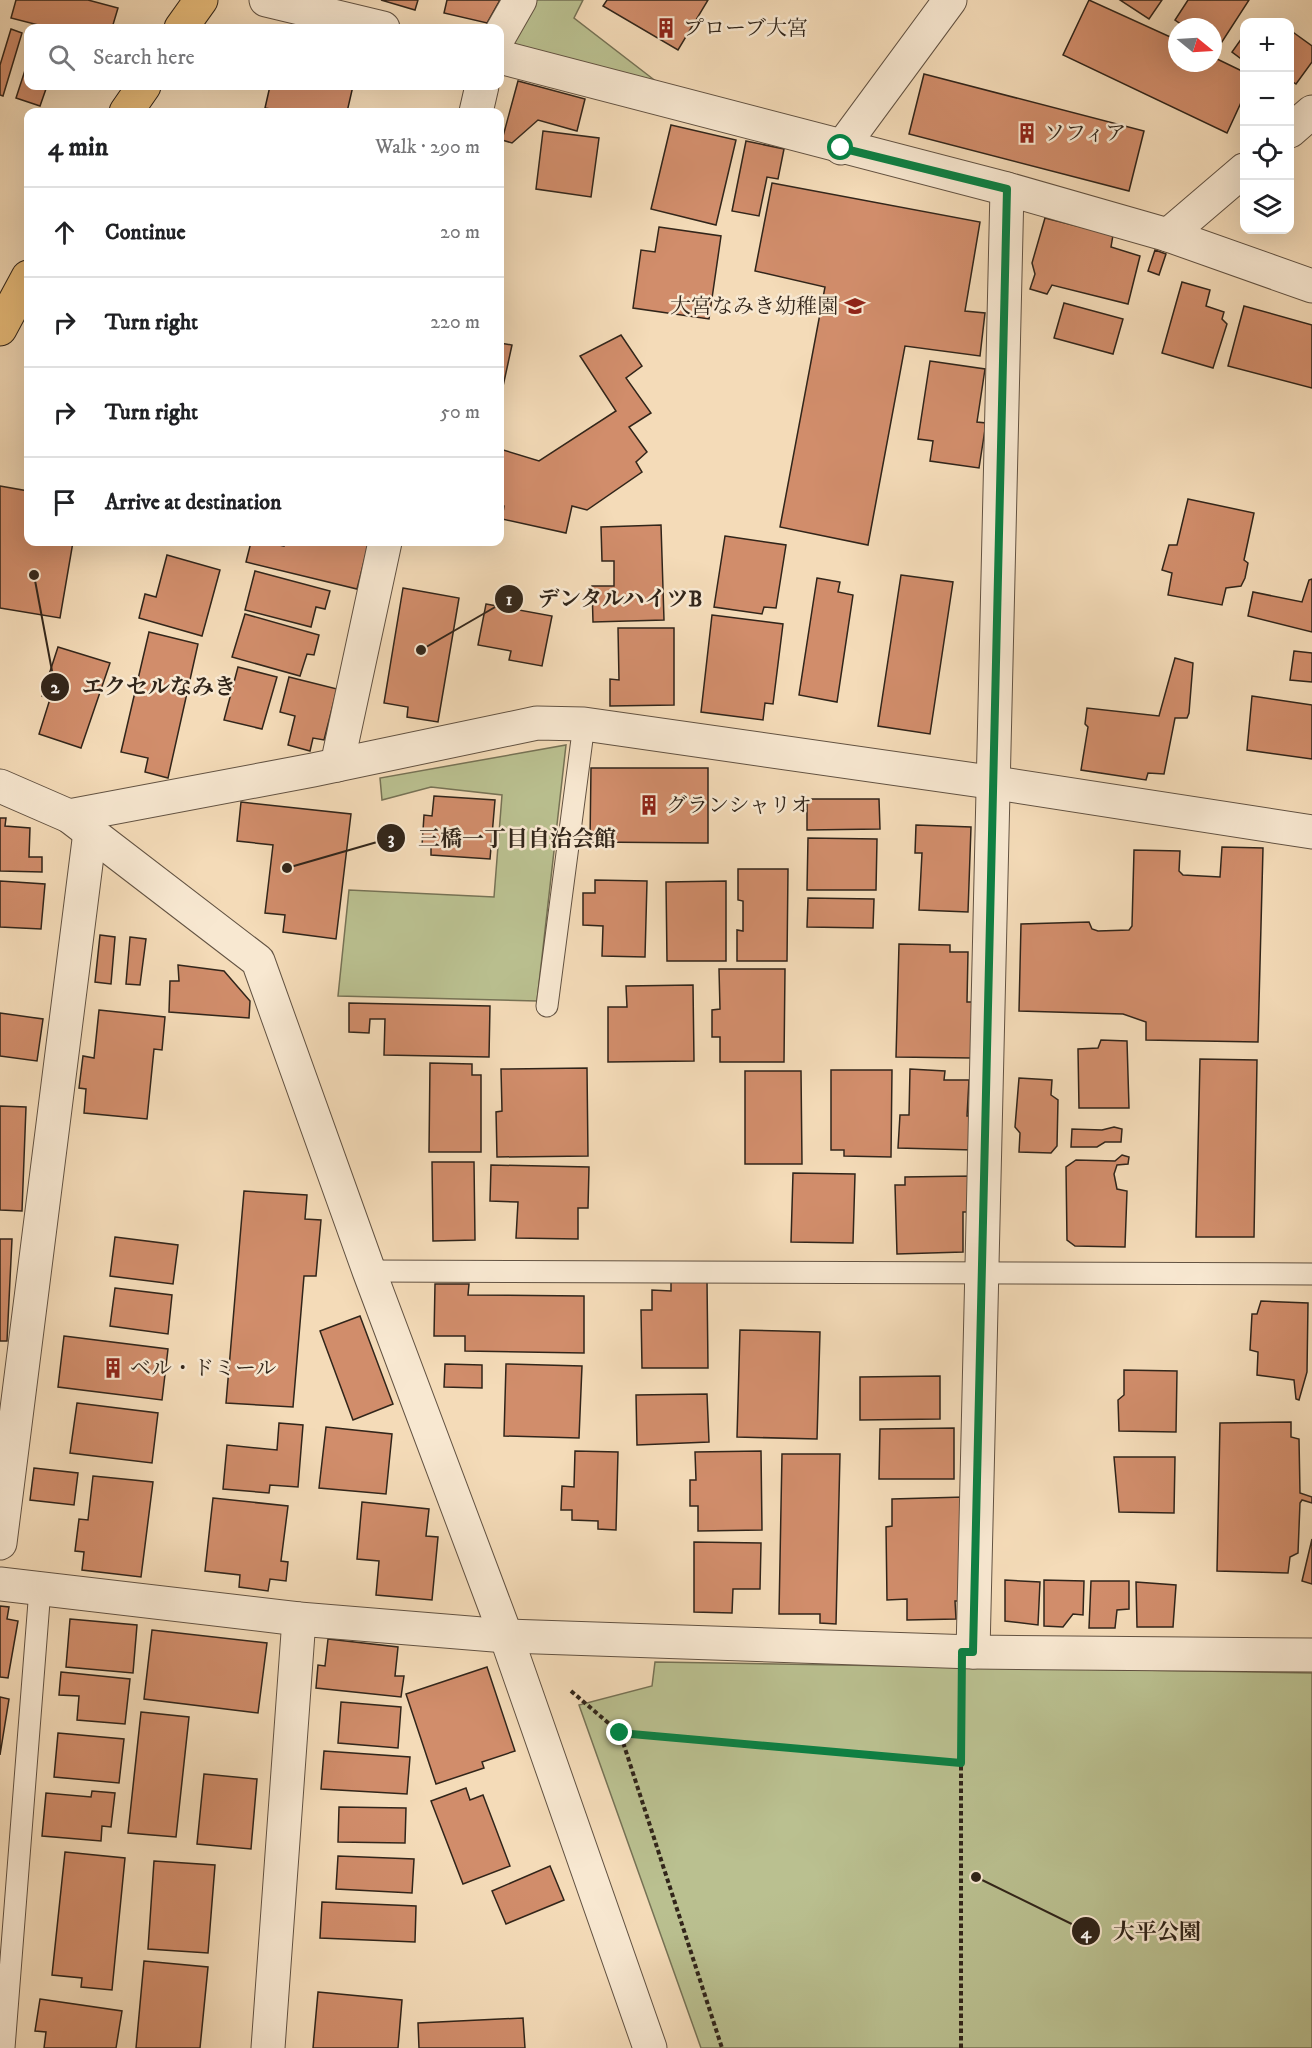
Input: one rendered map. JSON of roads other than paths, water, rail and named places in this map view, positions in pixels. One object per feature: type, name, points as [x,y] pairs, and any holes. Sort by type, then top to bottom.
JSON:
[{"type":"main road","points":[[129,108],[141,90]]},
{"type":"main road","points":[[0,328],[24,284]]},
{"type":"street","points":[[266,0],[366,24]]},
{"type":"street","points":[[504,28],[520,0]]},
{"type":"street","points":[[841,148],[950,0]]},
{"type":"street","points":[[504,58],[841,148],[1007,189],[1168,236],[1312,286]]},
{"type":"street","points":[[477,108],[481,90]]},
{"type":"street","points":[[1294,128],[1312,112]]},
{"type":"street","points":[[1168,236],[1240,174]]},
{"type":"street","points":[[967,1652],[983,1272],[996,783],[1007,189]]},
{"type":"street","points":[[338,765],[384,546]]},
{"type":"street","points":[[80,824],[338,765],[537,723],[584,724],[996,783],[1312,832]]},
{"type":"street","points":[[0,786],[80,824],[258,961],[369,1271],[506,1636],[650,2048]]},
{"type":"street","points":[[0,1542],[80,824]]},
{"type":"street","points":[[0,1584],[299,1619],[506,1636],[967,1652],[1312,1655]]},
{"type":"street","points":[[268,2048],[299,1619]]},
{"type":"lane","points":[[547,1006],[584,724]]},
{"type":"lane","points":[[369,1271],[1312,1274]]},
{"type":"lane","points":[[4,2048],[40,1589]]},
{"type":"place","name":"プローブ大宮","points":[[666,28]]},
{"type":"place","name":"ソフィア","points":[[1027,133]]},
{"type":"place","name":"大宮なみき幼稚園","points":[[855,306]]},
{"type":"place","name":"エクセルなみき","points":[[34,575]]},
{"type":"place","name":"デンタルハイツB","points":[[421,650]]},
{"type":"place","name":"グランシャリオ","points":[[649,805]]},
{"type":"place","name":"三橋一丁目自治会館","points":[[287,868]]},
{"type":"place","name":"ベル・ドミール","points":[[113,1368]]},
{"type":"place","name":"大平公園","points":[[976,1877]]}]
